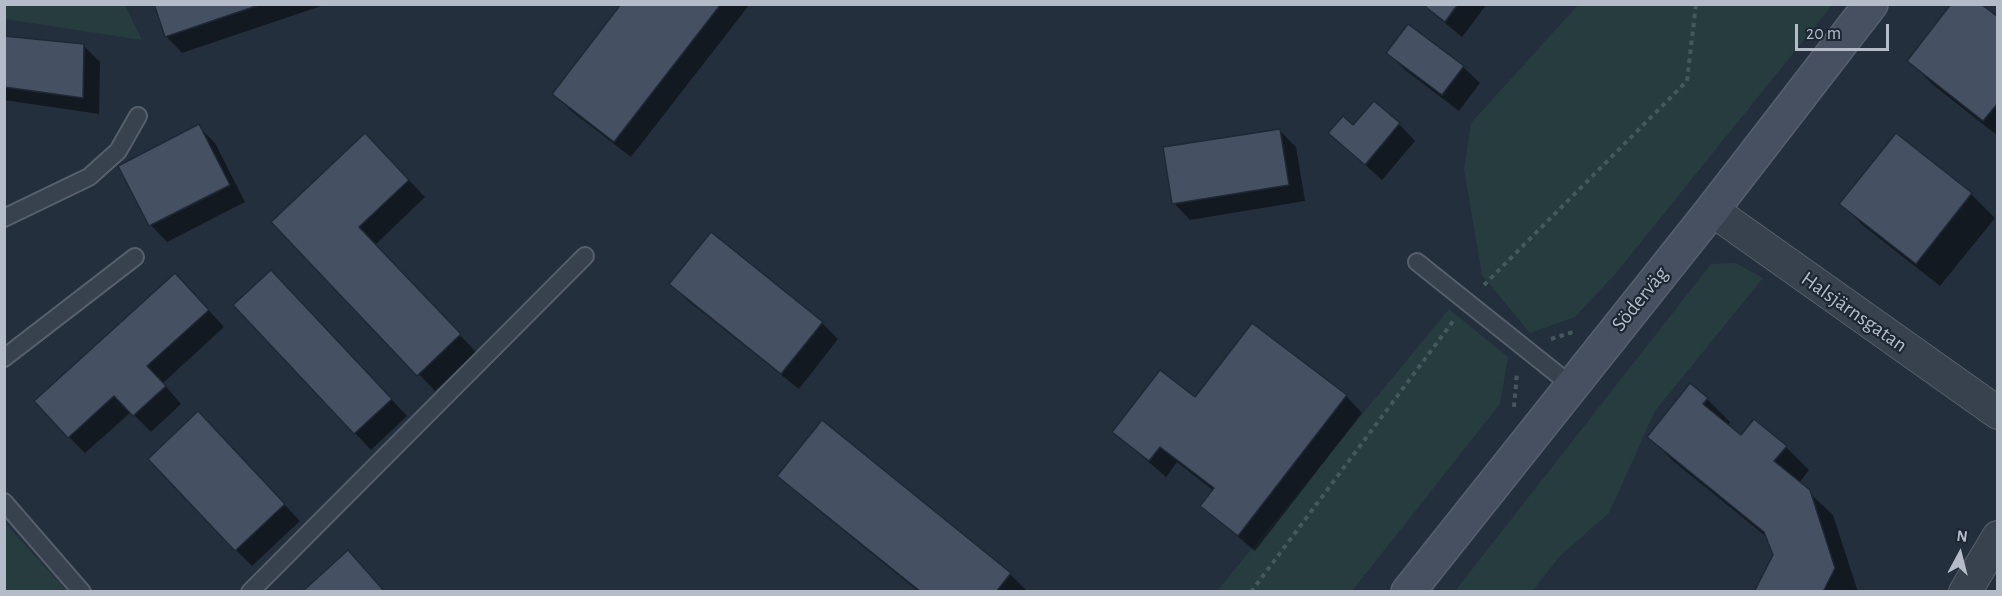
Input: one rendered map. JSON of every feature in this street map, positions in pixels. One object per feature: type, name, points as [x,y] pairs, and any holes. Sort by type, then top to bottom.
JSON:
[{"type":"main road","name":"Söderväg","points":[[1408,591],[1712,210],[1871,4]]},
{"type":"street","name":"Halsjärnsgatan","points":[[1712,210],[1998,412]]},
{"type":"street","points":[[1965,591],[1998,537]]},
{"type":"lane","points":[[4,218],[89,177],[118,151],[138,116]]},
{"type":"lane","points":[[250,591],[585,256]]},
{"type":"lane","points":[[4,358],[135,257]]},
{"type":"lane","points":[[1417,262],[1571,385]]},
{"type":"lane","points":[[4,502],[82,591]]},
{"type":"path","points":[[1251,591],[1467,302],[1688,81],[1696,4]]},
{"type":"green space","points":[[1579,4],[1832,5],[1617,272],[1575,317],[1530,333],[1482,275],[1464,169],[1471,123]]},
{"type":"green space","points":[[4,5],[125,5],[142,40],[5,19]]},
{"type":"green space","points":[[1736,263],[1763,278],[1655,411],[1609,513],[1560,556],[1532,591],[1455,591],[1711,264]]},
{"type":"green space","points":[[1449,309],[1508,357],[1500,404],[1352,591],[1217,591]]},
{"type":"green space","points":[[5,523],[67,591],[5,591]]},
{"type":"building","points":[[154,4],[262,4],[165,37]]},
{"type":"building","points":[[621,4],[721,4],[614,142],[552,94]]},
{"type":"building","points":[[1422,4],[1458,4],[1445,22]]},
{"type":"building","points":[[1951,4],[1981,4],[1998,17],[1998,103],[1983,121],[1907,61]]},
{"type":"building","points":[[1408,24],[1464,66],[1442,95],[1386,53]]},
{"type":"building","points":[[4,36],[84,44],[83,98],[4,87]]},
{"type":"building","points":[[1374,101],[1400,123],[1365,165],[1328,133],[1343,116],[1353,125]]},
{"type":"building","points":[[199,124],[230,185],[149,226],[118,166]]},
{"type":"building","points":[[1280,129],[1289,185],[1172,204],[1163,147]]},
{"type":"building","points":[[365,133],[409,180],[359,227],[461,334],[417,376],[271,222]]},
{"type":"building","points":[[1896,133],[1972,193],[1916,264],[1839,204]]},
{"type":"building","points":[[711,232],[823,322],[781,374],[669,284]]},
{"type":"building","points":[[271,270],[392,399],[354,434],[233,305]]},
{"type":"building","points":[[175,273],[209,310],[147,366],[166,386],[133,416],[114,396],[68,438],[34,401]]},
{"type":"building","points":[[1252,323],[1347,395],[1238,536],[1200,506],[1214,488],[1160,447],[1149,461],[1112,432],[1160,370],[1195,397]]},
{"type":"building","points":[[1690,383],[1708,398],[1703,404],[1741,435],[1754,419],[1787,446],[1774,461],[1810,490],[1835,568],[1823,592],[1754,592],[1773,555],[1764,532],[1647,437]]},
{"type":"building","points":[[198,411],[285,504],[235,551],[148,459]]},
{"type":"building","points":[[822,420],[1011,573],[996,592],[921,592],[777,476]]},
{"type":"building","points":[[348,550],[385,592],[302,592]]}]
